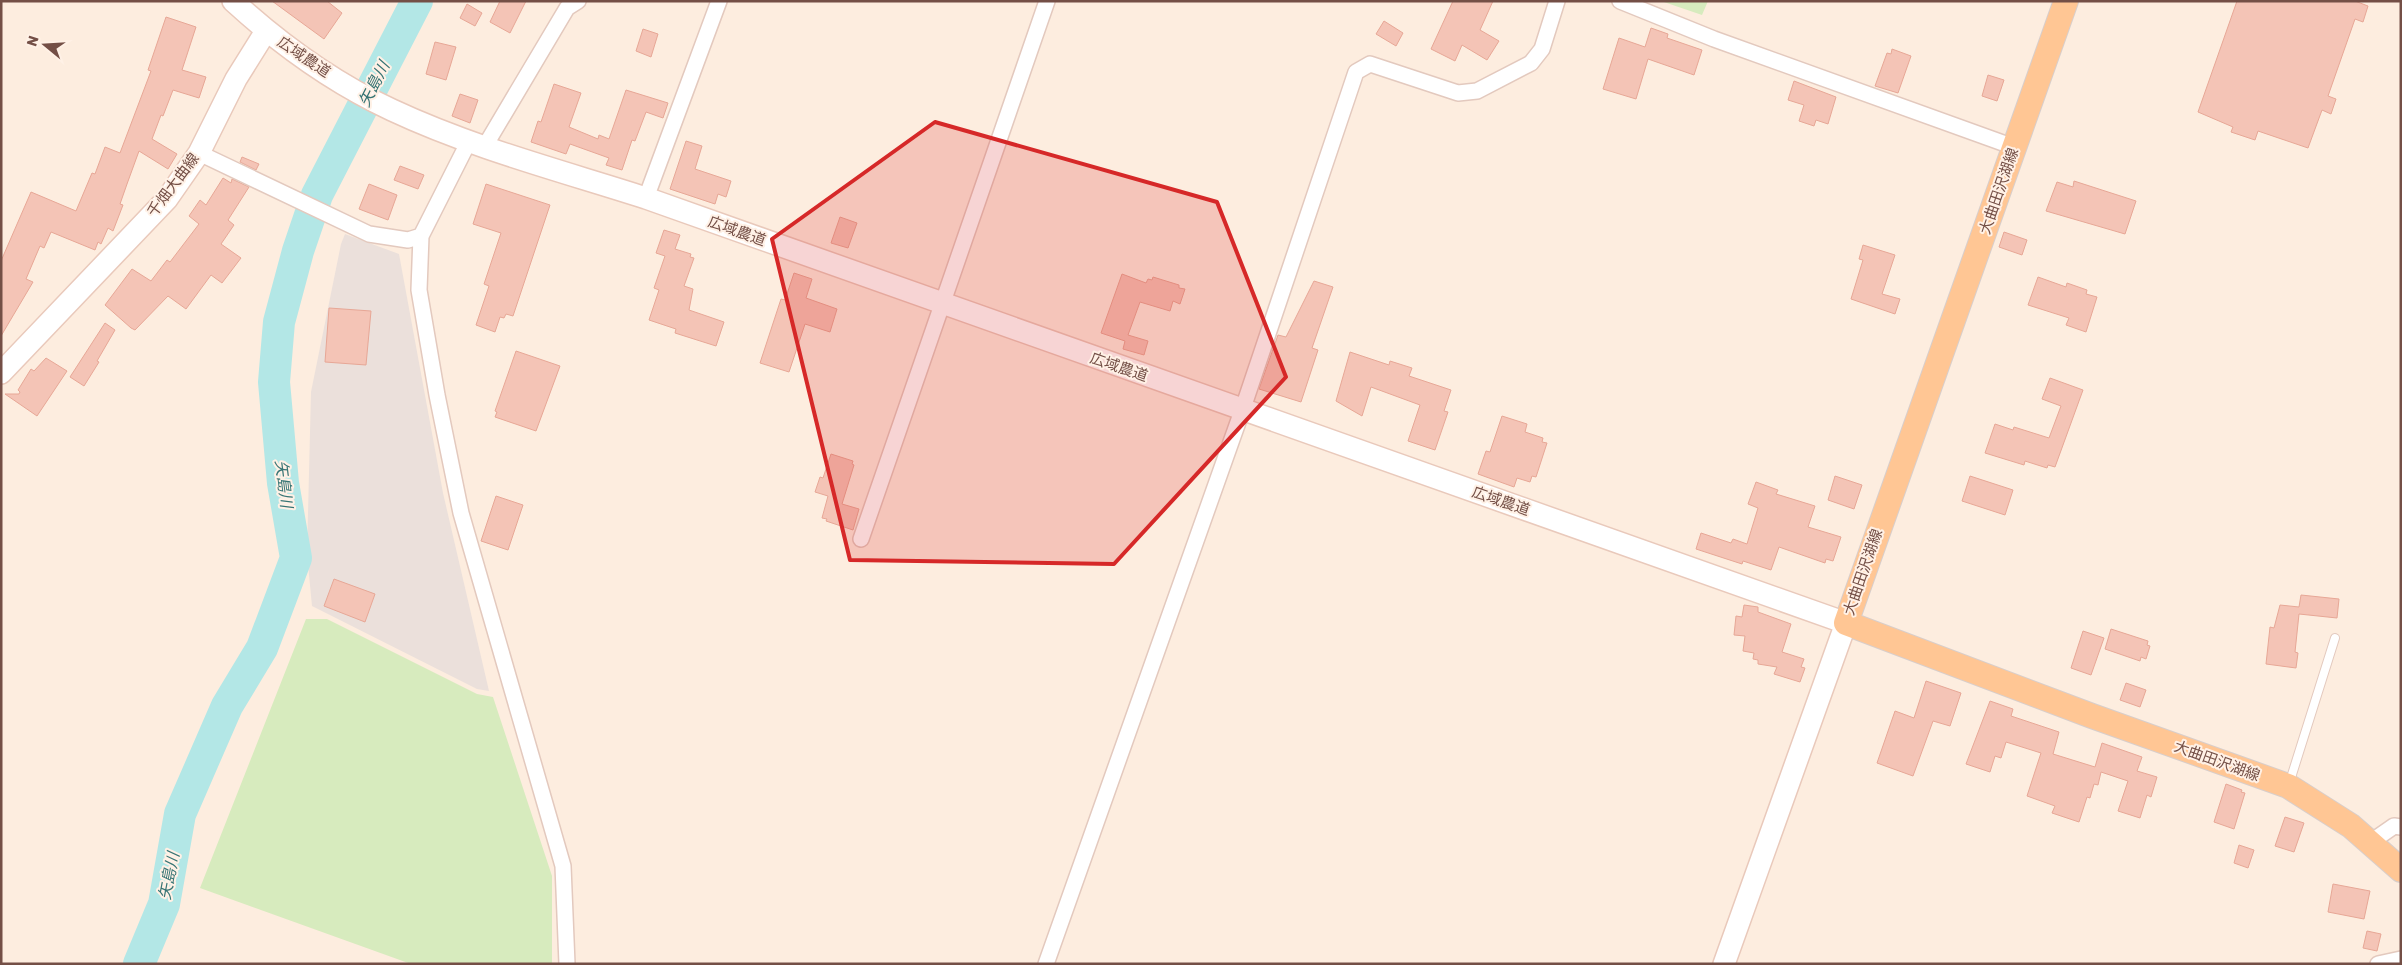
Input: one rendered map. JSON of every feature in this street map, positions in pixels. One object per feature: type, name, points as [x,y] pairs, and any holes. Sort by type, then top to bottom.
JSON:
[{"type":"main road","name":"大曲田沢湖線","points":[[2066,1],[1846,623],[2092,716],[2288,786],[2320,804],[2371,842],[2401,870]]},
{"type":"street","points":[[233,1],[266,31]]},
{"type":"street","points":[[567,964],[563,866],[461,513],[437,395],[419,290],[421,236],[477,144],[567,8],[578,1]]},
{"type":"street","points":[[646,198],[719,1]]},
{"type":"street","points":[[861,539],[1047,1]]},
{"type":"street","points":[[1046,964],[1242,411],[1356,72],[1370,64],[1458,92],[1478,91],[1531,63],[1542,49],[1557,1]]},
{"type":"street","points":[[1621,1],[1714,39],[2014,147]]},
{"type":"street","name":"広域農道","points":[[266,31],[342,83],[392,110],[477,144],[646,198],[1242,411],[1846,623]]},
{"type":"street","name":"千畑大曲線","points":[[1,373],[167,199],[199,153],[236,78],[266,31]]},
{"type":"street","points":[[199,153],[297,198],[369,234],[408,240],[421,236]]},
{"type":"street","points":[[1724,964],[1846,623]]},
{"type":"street","points":[[2371,842],[2394,826],[2401,827]]},
{"type":"street","points":[[2378,964],[2401,959]]},
{"type":"lane","points":[[2288,786],[2335,638]]},
{"type":"highlighted area","points":[[935,122],[1217,202],[1286,377],[1114,564],[850,560],[772,239]]},
{"type":"shaded area","points":[[345,234],[399,254],[443,493],[489,691],[477,689],[312,606],[307,554],[311,392],[341,244]]},
{"type":"green space","points":[[1661,1],[1708,1],[1702,15]]},
{"type":"green space","points":[[306,619],[327,619],[477,694],[493,697],[552,876],[552,964],[411,964],[200,888]]},
{"type":"building","points":[[272,1],[327,1],[342,13],[324,39]]},
{"type":"building","points":[[500,1],[526,1],[510,33],[490,22]]},
{"type":"building","points":[[1453,1],[1493,1],[1480,30],[1499,41],[1487,60],[1462,45],[1455,61],[1431,49]]},
{"type":"building","points":[[2237,1],[2355,1],[2368,6],[2363,22],[2355,19],[2328,96],[2336,99],[2331,114],[2322,110],[2308,148],[2258,131],[2255,140],[2231,132],[2233,127],[2198,112]]},
{"type":"building","points":[[467,4],[482,13],[475,26],[460,18]]},
{"type":"building","points":[[166,17],[196,27],[182,70],[206,77],[199,98],[173,90],[163,116],[161,115],[152,139],[177,154],[168,169],[139,151],[120,204],[123,205],[113,231],[108,228],[101,244],[98,242],[95,250],[51,232],[44,248],[40,246],[26,279],[33,282],[1,336],[1,261],[31,192],[76,211],[92,173],[95,174],[105,147],[120,153],[151,71],[148,70]]},
{"type":"building","points":[[1384,21],[1403,33],[1396,46],[1376,34]]},
{"type":"building","points":[[1651,28],[1668,34],[1667,38],[1702,50],[1694,75],[1648,59],[1636,99],[1603,89],[1619,38],[1645,47]]},
{"type":"building","points":[[643,29],[658,34],[651,57],[636,51]]},
{"type":"building","points":[[435,42],[456,47],[446,80],[426,74]]},
{"type":"building","points":[[1892,49],[1911,56],[1898,93],[1875,86],[1887,53],[1891,54]]},
{"type":"building","points":[[1988,75],[2004,80],[1997,101],[1982,96]]},
{"type":"building","points":[[1794,81],[1836,97],[1828,124],[1816,120],[1814,126],[1799,121],[1804,105],[1788,100]]},
{"type":"building","points":[[554,84],[581,93],[569,127],[598,139],[599,135],[609,139],[626,90],[668,103],[663,118],[646,112],[635,141],[632,140],[622,170],[606,165],[609,158],[570,144],[566,154],[531,142],[538,121],[541,122]]},
{"type":"building","points":[[460,94],[478,100],[470,123],[452,116]]},
{"type":"building","points":[[686,141],[702,146],[695,169],[731,181],[726,197],[718,194],[715,204],[670,189]]},
{"type":"building","points":[[242,157],[259,164],[256,170],[240,162]]},
{"type":"building","points":[[400,166],[424,175],[418,189],[394,180]]},
{"type":"building","points":[[223,178],[231,183],[232,179],[249,187],[228,220],[234,225],[221,244],[241,258],[222,283],[211,275],[186,309],[168,296],[135,330],[131,328],[105,305],[132,269],[151,281],[167,260],[170,262],[199,224],[189,216],[200,200],[206,205]]},
{"type":"building","points":[[2074,181],[2136,201],[2125,234],[2046,211],[2057,182],[2073,187]]},
{"type":"building","points":[[369,184],[397,195],[388,220],[359,209]]},
{"type":"building","points":[[486,184],[550,205],[513,316],[506,314],[504,318],[500,317],[495,332],[476,325],[489,286],[484,284],[501,233],[473,224]]},
{"type":"building","points":[[840,217],[857,223],[848,248],[831,243]]},
{"type":"building","points":[[664,230],[680,235],[675,249],[691,254],[690,257],[694,258],[684,286],[693,289],[689,310],[724,322],[716,346],[675,333],[676,329],[649,320],[659,290],[654,288],[665,256],[656,253]]},
{"type":"building","points":[[2004,232],[2027,240],[2022,255],[1999,247]]},
{"type":"building","points":[[1863,245],[1895,255],[1882,294],[1900,299],[1895,314],[1851,299],[1863,260],[1859,259]]},
{"type":"building","points":[[794,273],[812,279],[806,298],[837,309],[830,332],[805,324],[789,372],[760,363],[781,299],[785,300]]},
{"type":"building","points":[[1122,274],[1146,283],[1148,279],[1152,280],[1153,277],[1179,285],[1179,288],[1185,289],[1180,304],[1173,301],[1170,311],[1140,302],[1128,335],[1148,341],[1144,355],[1123,349],[1125,341],[1101,333]]},
{"type":"building","points":[[2038,277],[2066,287],[2067,283],[2087,290],[2086,294],[2097,297],[2086,332],[2066,325],[2069,318],[2028,305]]},
{"type":"building","points":[[1314,281],[1333,287],[1312,348],[1318,350],[1301,402],[1259,389],[1278,335],[1286,337]]},
{"type":"building","points":[[329,308],[371,311],[366,365],[325,362]]},
{"type":"building","points":[[105,323],[115,330],[84,386],[70,377]]},
{"type":"building","points":[[516,351],[560,366],[536,431],[495,417],[497,412],[495,411]]},
{"type":"building","points":[[1350,352],[1389,365],[1390,361],[1412,368],[1409,376],[1451,390],[1444,411],[1448,412],[1435,450],[1408,441],[1420,405],[1371,387],[1362,416],[1336,401]]},
{"type":"building","points":[[46,358],[67,371],[37,416],[5,394],[19,394],[18,390],[31,369],[34,371]]},
{"type":"building","points":[[2050,378],[2083,390],[2055,467],[2048,465],[2047,468],[2025,461],[2024,465],[1985,453],[1995,424],[2013,430],[2014,427],[2049,438],[2061,406],[2042,399]]},
{"type":"building","points":[[1502,416],[1527,424],[1525,432],[1543,438],[1542,442],[1547,443],[1536,477],[1532,476],[1530,482],[1517,478],[1514,487],[1478,474],[1486,451],[1490,452]]},
{"type":"building","points":[[831,454],[853,461],[852,464],[854,465],[842,504],[859,509],[853,530],[822,518],[828,496],[815,492],[820,477],[823,478]]},
{"type":"building","points":[[1835,476],[1862,485],[1854,509],[1828,500]]},
{"type":"building","points":[[1970,476],[2013,490],[2005,515],[1962,501]]},
{"type":"building","points":[[1756,482],[1778,490],[1776,494],[1815,506],[1808,527],[1841,537],[1833,561],[1826,559],[1825,563],[1779,547],[1771,570],[1743,561],[1742,564],[1696,549],[1701,533],[1731,543],[1733,539],[1747,544],[1758,508],[1748,504]]},
{"type":"building","points":[[496,496],[523,505],[508,550],[481,541]]},
{"type":"building","points":[[334,579],[375,594],[365,622],[324,606]]},
{"type":"building","points":[[2301,595],[2339,599],[2337,618],[2299,614],[2295,652],[2298,653],[2296,668],[2266,664],[2270,627],[2274,628],[2280,605],[2299,607]]},
{"type":"building","points":[[1744,605],[1758,607],[1758,612],[1791,624],[1782,652],[1804,659],[1801,667],[1805,668],[1800,682],[1774,674],[1777,667],[1758,664],[1758,660],[1753,659],[1754,653],[1743,651],[1745,636],[1734,635],[1736,616],[1742,617]]},
{"type":"building","points":[[2111,629],[2148,641],[2147,645],[2150,646],[2146,659],[2141,657],[2140,661],[2105,649]]},
{"type":"building","points":[[2083,631],[2104,638],[2091,675],[2071,668]]},
{"type":"building","points":[[1926,681],[1961,693],[1950,726],[1933,721],[1913,776],[1877,763],[1895,711],[1914,718]]},
{"type":"building","points":[[2126,683],[2146,690],[2140,707],[2120,700]]},
{"type":"building","points":[[1990,701],[2013,709],[2011,716],[2059,732],[2053,754],[2095,767],[2102,743],[2142,757],[2137,771],[2157,777],[2151,797],[2147,795],[2140,818],[2118,811],[2128,781],[2101,772],[2098,785],[2094,784],[2090,798],[2087,797],[2079,822],[2052,813],[2055,806],[2027,796],[2041,753],[2006,742],[2001,758],[1995,756],[1990,772],[1966,764]]},
{"type":"building","points":[[2226,784],[2245,793],[2234,829],[2214,822]]},
{"type":"building","points":[[2285,817],[2304,823],[2294,852],[2275,846]]},
{"type":"building","points":[[2239,845],[2254,850],[2248,868],[2234,863]]},
{"type":"building","points":[[2333,884],[2370,891],[2364,919],[2328,912]]},
{"type":"building","points":[[2367,931],[2381,934],[2377,951],[2363,948]]},
{"type":"waterway","name":"矢島川","points":[[139,964],[164,904],[180,814],[227,706],[262,648],[296,558],[283,483],[274,382],[279,322],[298,251],[317,195],[417,1]]}]
